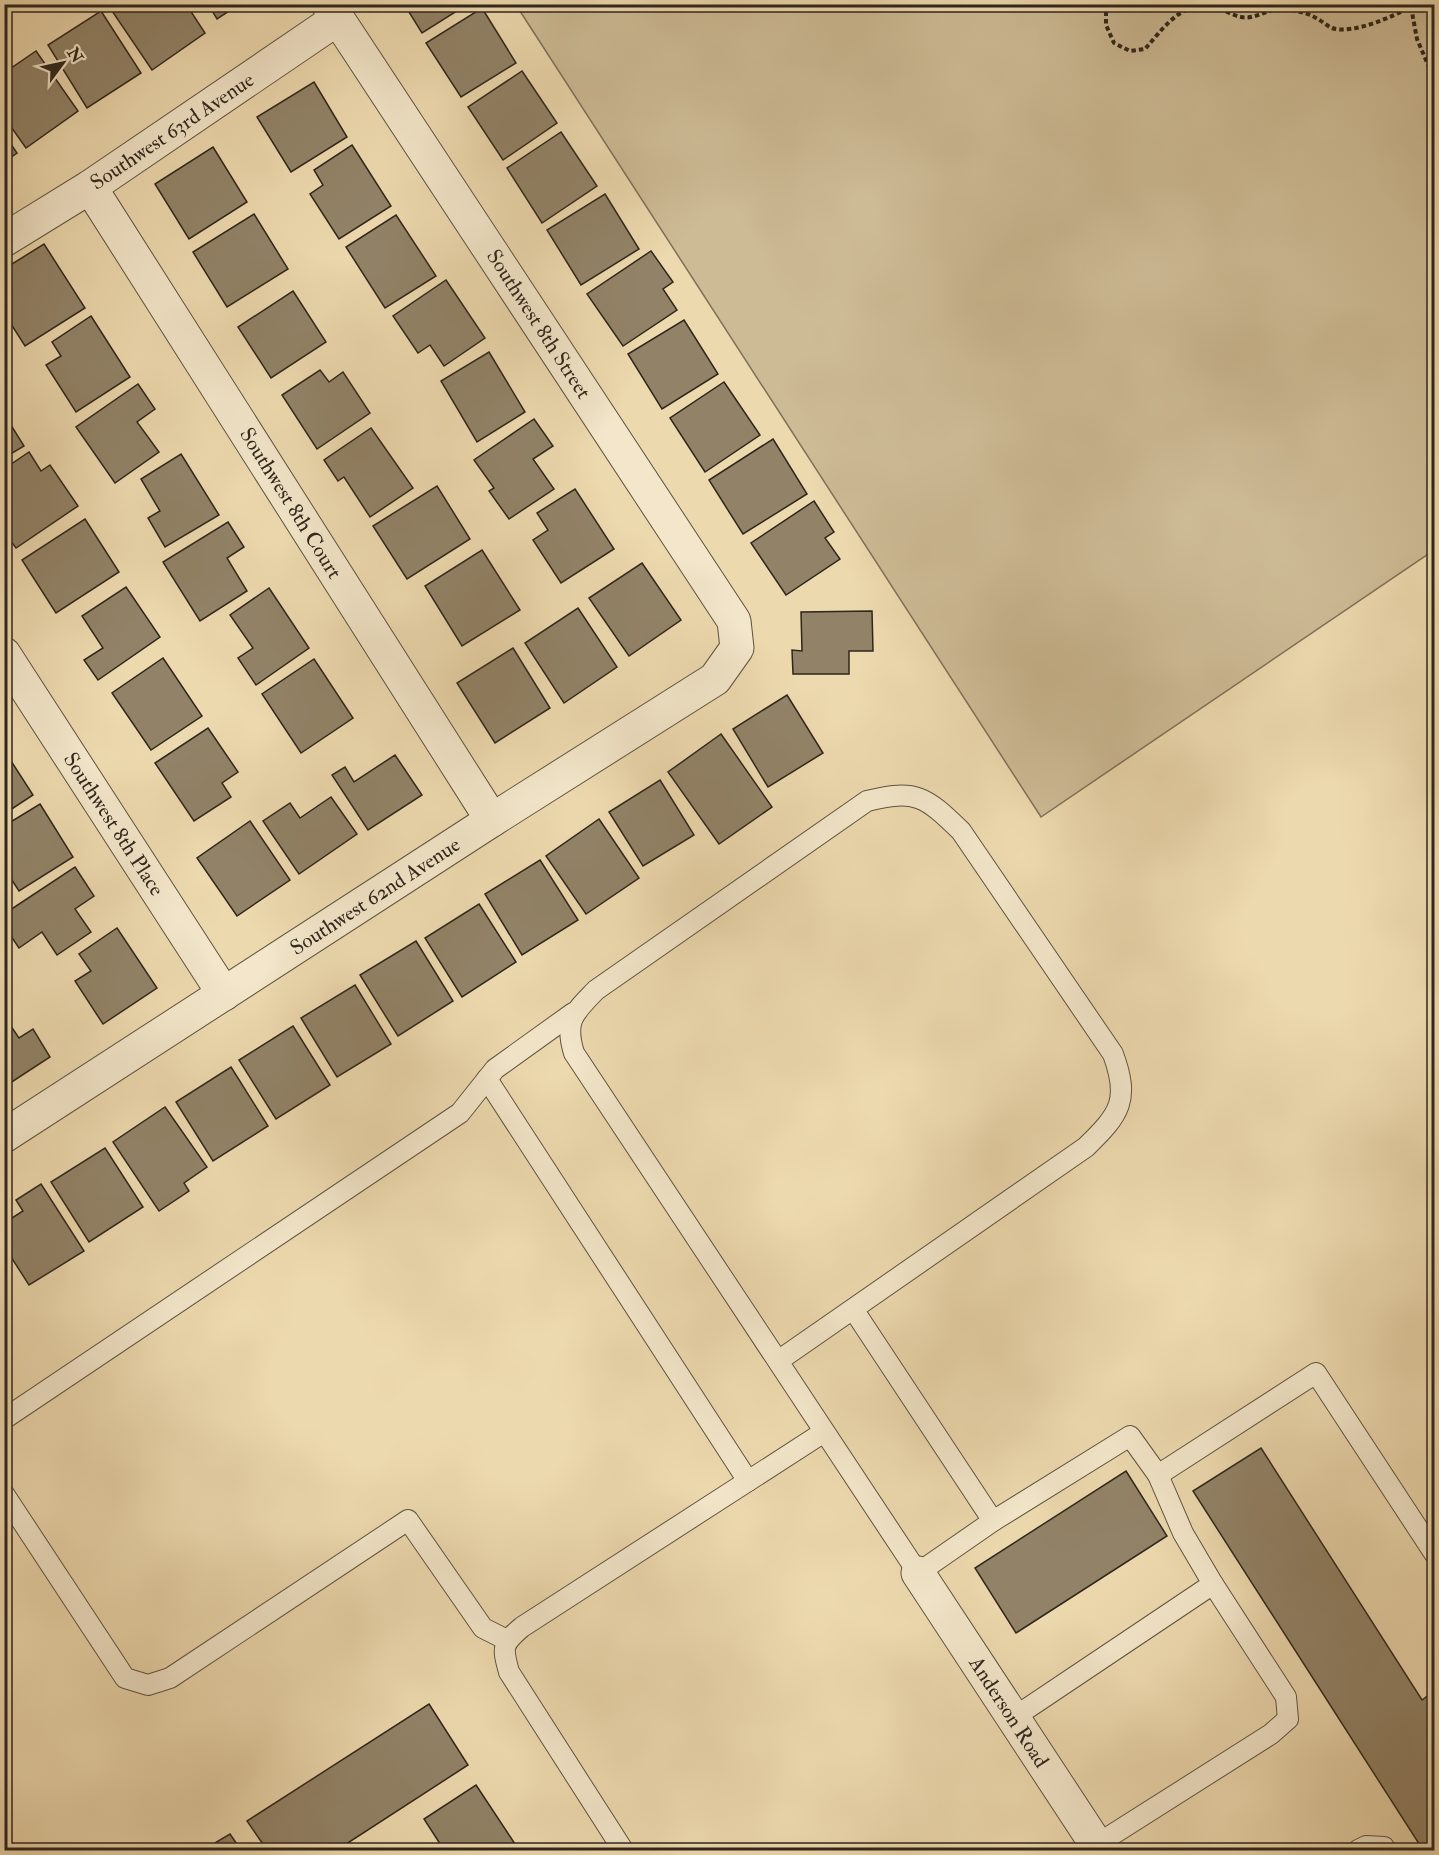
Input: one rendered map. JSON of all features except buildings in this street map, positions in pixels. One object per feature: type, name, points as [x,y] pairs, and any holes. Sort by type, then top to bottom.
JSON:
[{"type":"street","name":"Southwest 63rd Avenue","points":[[4,240],[90,187],[333,12]]},
{"type":"street","name":"Southwest 8th Street","points":[[333,12],[734,621],[737,648]]},
{"type":"street","name":"Southwest 8th Court","points":[[90,187],[492,820]]},
{"type":"street","name":"Southwest 62nd Avenue","points":[[4,1136],[492,820],[715,679],[737,648]]},
{"type":"street","name":"Southwest 8th Place","points":[[4,654],[224,994]]},
{"type":"street","name":"Anderson Road","points":[[918,1573],[1098,1848]]},
{"type":"lane","points":[[4,1419],[460,1113],[495,1069],[573,1013],[596,990],[867,801],[890,795],[912,795],[937,807],[960,831],[1113,1054],[1120,1074],[1119,1108],[1086,1147],[778,1361]]},
{"type":"lane","points":[[573,1013],[569,1036],[574,1053],[918,1573],[993,1521],[1130,1436],[1158,1475],[1183,1533],[1286,1697],[1288,1719],[1270,1734],[1098,1848]]},
{"type":"lane","points":[[487,1079],[748,1481]]},
{"type":"lane","points":[[853,1309],[993,1521]]},
{"type":"lane","points":[[1158,1475],[1316,1372],[1434,1553]]},
{"type":"lane","points":[[623,1851],[509,1672],[504,1654],[507,1640],[522,1627],[824,1432]]},
{"type":"lane","points":[[4,1494],[125,1678],[148,1685],[170,1678],[408,1520],[483,1628],[507,1640]]},
{"type":"lane","points":[[1013,1718],[1214,1584]]},
{"type":"lane","points":[[1358,1851],[1366,1846],[1384,1847],[1386,1851]]},
{"type":"path","points":[[1106,4],[1106,25],[1114,43],[1130,51],[1144,49],[1177,14],[1194,6],[1211,6],[1242,17],[1260,16],[1277,9],[1292,10],[1313,16],[1334,28],[1357,28],[1382,20],[1412,6],[1417,39],[1434,79]]},
{"type":"shaded area","points":[[516,5],[1434,5],[1434,550],[1041,817]]}]
